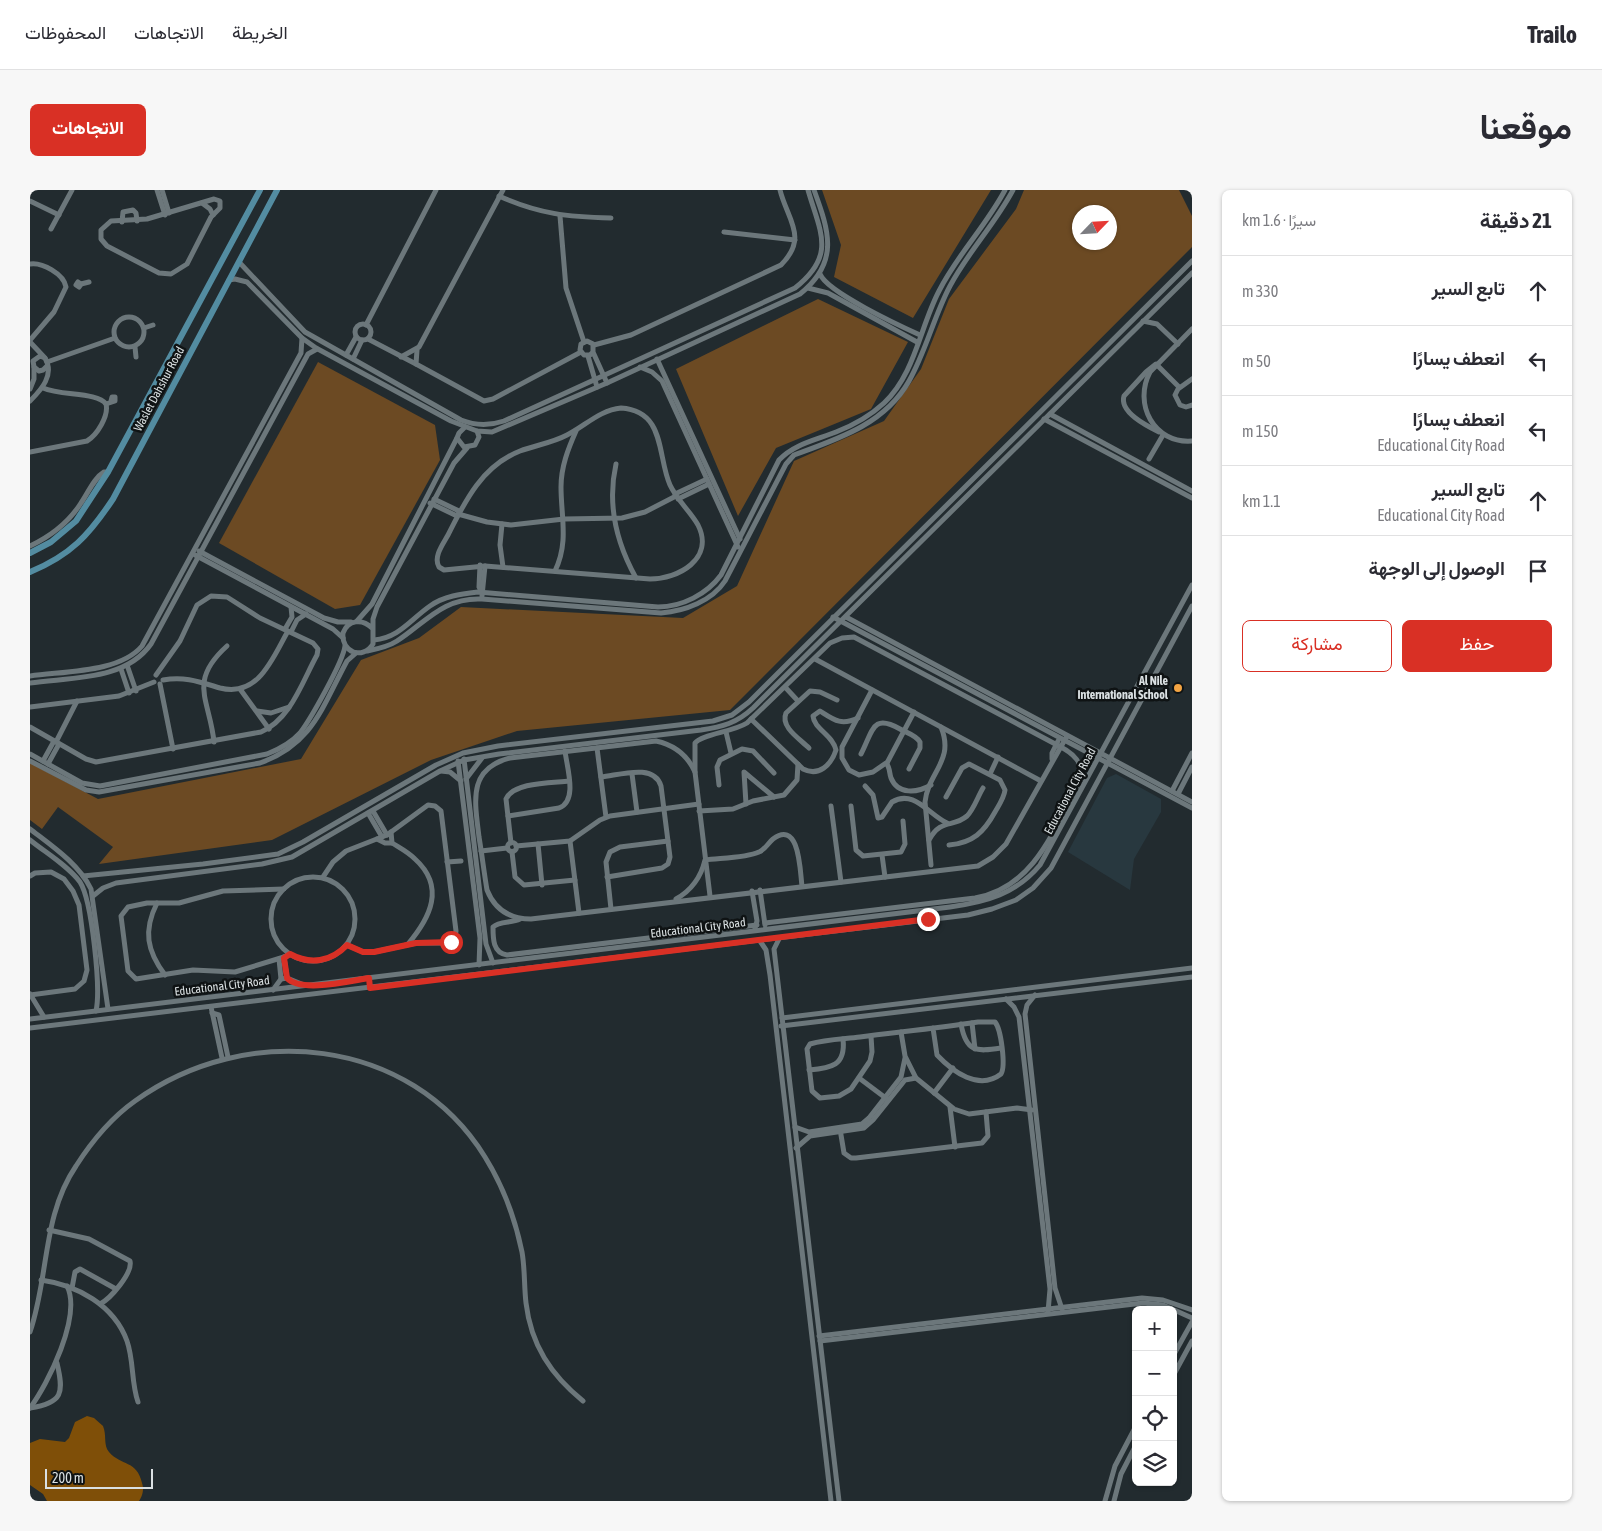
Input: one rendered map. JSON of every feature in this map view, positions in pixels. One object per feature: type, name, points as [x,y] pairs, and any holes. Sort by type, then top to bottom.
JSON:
[{"type":"main road","name":"Waslet Dahshur Road","points":[[30,553],[51,542],[76,521],[144,418],[260,190]]},
{"type":"main road","name":"Waslet Dahshur Road","points":[[30,572],[67,552],[93,529],[113,499],[277,190]]},
{"type":"main road","points":[[154,400],[164,403]]},
{"type":"main road","points":[[144,418],[152,425]]},
{"type":"street","points":[[51,229],[72,190]]},
{"type":"street","points":[[157,190],[167,214]]},
{"type":"street","points":[[162,190],[167,214]]},
{"type":"street","points":[[366,325],[436,190]]},
{"type":"street","points":[[416,364],[417,350],[503,190]]},
{"type":"street","points":[[581,352],[580,346],[584,342],[590,342],[594,345],[636,333],[774,269],[789,256],[795,240],[794,223],[780,190]]},
{"type":"street","points":[[229,280],[241,279],[247,282],[304,340],[317,349],[451,421],[468,426],[490,424],[504,421],[795,288],[805,280],[818,260],[822,236],[808,190]]},
{"type":"street","points":[[374,640],[372,628],[377,607],[456,459],[467,448],[474,446],[492,432],[607,383],[800,294],[808,288],[820,274],[828,250],[829,237],[814,190]]},
{"type":"street","points":[[30,761],[86,790],[99,792],[260,763],[286,752],[302,740],[347,661],[356,653],[397,641],[430,614],[443,607],[482,596],[670,606],[686,601],[711,587],[721,575],[779,460],[788,450],[837,432],[866,418],[886,402],[900,384],[910,366],[917,342],[943,284],[985,224],[1005,190]]},
{"type":"street","points":[[367,651],[374,640],[397,633],[440,600],[463,594],[656,613],[672,612],[689,607],[717,591],[725,581],[786,464],[794,455],[863,427],[895,402],[910,379],[951,285],[996,220],[1013,190]]},
{"type":"street","points":[[499,196],[532,210],[560,216],[611,218]]},
{"type":"street","points":[[214,199],[220,201],[220,208],[213,215],[187,264],[177,272],[159,273],[103,243],[100,234],[104,226],[111,221],[137,221],[202,203],[214,199]]},
{"type":"street","points":[[30,201],[59,215]]},
{"type":"street","points":[[202,203],[208,206],[213,215]]},
{"type":"street","points":[[122,222],[124,212],[133,210],[136,213],[137,221]]},
{"type":"street","points":[[560,216],[566,288],[584,342]]},
{"type":"street","points":[[724,232],[795,240]]},
{"type":"street","points":[[83,876],[203,864],[278,854],[296,846],[419,775],[460,754],[498,746],[713,721],[732,715],[833,618],[1192,261]]},
{"type":"street","points":[[238,262],[295,323],[309,335],[477,431],[492,432]]},
{"type":"street","points":[[30,264],[39,264],[60,275],[66,287]]},
{"type":"street","points":[[93,896],[108,885],[116,883],[278,861],[308,849],[440,771],[461,761],[602,741],[714,728],[736,722],[753,708],[846,617],[1192,273]]},
{"type":"street","points":[[820,274],[824,282],[839,292],[920,335]]},
{"type":"street","points":[[66,287],[89,282]]},
{"type":"street","points":[[30,401],[43,388],[47,377],[47,362],[39,349],[30,341],[54,312],[66,287]]},
{"type":"street","points":[[808,288],[828,293],[917,342]]},
{"type":"street","points":[[1156,309],[1157,324]]},
{"type":"street","points":[[134,317],[144,328],[143,339],[134,347],[123,346],[115,338],[115,325],[123,318],[134,317]]},
{"type":"street","points":[[1143,321],[1157,324],[1178,344]]},
{"type":"street","points":[[144,328],[153,325]]},
{"type":"street","points":[[346,355],[356,337],[357,327],[366,325]]},
{"type":"street","points":[[353,360],[371,332],[366,325]]},
{"type":"street","points":[[1192,329],[1134,384],[1124,396],[1123,401],[1131,413],[1162,434],[1178,441],[1192,441]]},
{"type":"street","points":[[197,553],[300,353],[304,340],[309,335]]},
{"type":"street","points":[[356,337],[416,364],[480,400],[489,400],[581,352],[591,354],[604,374],[607,383]]},
{"type":"street","points":[[30,357],[34,365],[41,371],[47,362],[115,338]]},
{"type":"street","points":[[594,345],[591,354],[597,387]]},
{"type":"street","points":[[134,347],[136,357]]},
{"type":"street","points":[[350,348],[357,352]]},
{"type":"street","points":[[30,683],[121,669],[137,652],[197,553],[308,354],[317,349]]},
{"type":"street","points":[[400,357],[412,350],[417,350]]},
{"type":"street","points":[[30,389],[34,379],[34,365],[38,357],[47,362]]},
{"type":"street","points":[[657,359],[741,549]]},
{"type":"street","points":[[1156,364],[1179,387]]},
{"type":"street","points":[[1156,364],[1146,380],[1143,397],[1147,414],[1162,434]]},
{"type":"street","points":[[639,367],[652,372],[662,381],[738,542]]},
{"type":"street","points":[[1192,379],[1179,387],[1175,395],[1176,402],[1184,407],[1192,404]]},
{"type":"street","points":[[43,388],[63,394],[95,397],[106,404]]},
{"type":"street","points":[[106,404],[122,395]]},
{"type":"street","points":[[30,452],[90,440],[105,416],[106,404]]},
{"type":"street","points":[[628,408],[640,414],[651,425],[659,438],[667,478],[676,496],[700,530],[702,546],[698,557],[688,568],[673,576],[656,579],[636,578],[482,566],[444,570],[437,564],[437,557],[458,514],[476,484],[499,462],[514,454],[558,440],[602,413],[614,409],[628,408]]},
{"type":"street","points":[[1050,414],[1192,491]]},
{"type":"street","points":[[1044,419],[1192,498]]},
{"type":"street","points":[[451,421],[458,435],[460,445],[467,448]]},
{"type":"street","points":[[342,638],[345,629],[372,604],[458,435],[468,426]]},
{"type":"street","points":[[555,571],[564,543],[562,476],[567,453],[576,430]]},
{"type":"street","points":[[477,431],[478,441]]},
{"type":"street","points":[[1149,459],[1162,434]]},
{"type":"street","points":[[616,464],[612,491],[614,519],[622,549],[636,578]]},
{"type":"street","points":[[30,546],[39,542],[68,519],[99,476],[104,472],[108,472]]},
{"type":"street","points":[[425,501],[433,501],[458,514],[502,524],[528,524],[564,519],[614,519],[645,512],[708,481]]},
{"type":"street","points":[[502,524],[500,545],[503,567]]},
{"type":"street","points":[[30,540],[39,542]]},
{"type":"street","points":[[197,553],[333,629],[342,638],[345,646],[356,653]]},
{"type":"street","points":[[197,553],[324,618],[338,622],[368,624],[372,628]]},
{"type":"street","points":[[482,566],[482,596]]},
{"type":"street","name":"Educational City Road","points":[[30,1019],[972,904],[1001,896],[1020,886],[1040,866],[1191,588]]},
{"type":"street","points":[[30,728],[88,760],[96,762],[173,749],[214,742],[254,734],[269,729],[281,720],[318,651],[315,644],[260,618],[227,597],[214,595],[200,601],[193,610],[180,641],[156,675],[160,676],[159,682],[173,749]]},
{"type":"street","name":"Educational City Road","points":[[30,1028],[780,939],[984,912],[1006,904],[1028,892],[1051,868],[1192,606]]},
{"type":"street","points":[[288,631],[292,617],[291,607]]},
{"type":"street","points":[[30,707],[129,693],[159,682],[185,678],[225,689],[240,689],[253,684],[263,675],[288,631],[306,614]]},
{"type":"street","points":[[765,923],[975,898],[993,894],[1008,887],[1026,873],[1040,854],[1080,780],[1081,770],[1077,758],[1062,740],[846,617]]},
{"type":"street","points":[[833,618],[1062,740]]},
{"type":"street","points":[[710,896],[695,772],[693,749],[696,741],[701,737],[726,732],[751,719],[835,640],[854,637],[1062,740],[1099,756],[1192,808]]},
{"type":"street","points":[[214,742],[212,726],[204,700],[204,682],[212,662],[227,646]]},
{"type":"street","points":[[30,754],[82,783],[100,786],[258,756],[276,750],[292,740],[305,726],[341,658],[345,646]]},
{"type":"street","points":[[1153,656],[1162,661]]},
{"type":"street","points":[[815,658],[1042,781]]},
{"type":"street","points":[[30,676],[126,664]]},
{"type":"street","points":[[126,664],[136,691]]},
{"type":"street","points":[[121,669],[129,693]]},
{"type":"street","points":[[785,687],[798,701]]},
{"type":"street","points":[[240,689],[269,729]]},
{"type":"street","points":[[872,690],[842,750],[846,766],[856,774],[870,774],[884,763],[887,763],[914,712]]},
{"type":"street","points":[[809,748],[788,728],[784,721],[786,713],[807,693],[814,691],[837,700]]},
{"type":"street","points":[[45,763],[77,701]]},
{"type":"street","points":[[257,711],[271,713],[289,707]]},
{"type":"street","points":[[751,719],[808,772],[818,771],[831,761],[836,750],[833,741],[813,720],[812,716],[820,711],[834,721],[844,723],[858,718]]},
{"type":"street","points":[[861,754],[876,725],[879,722],[888,722],[918,738],[921,744],[910,769]]},
{"type":"street","points":[[931,865],[925,798],[945,754],[945,740],[940,726]]},
{"type":"street","points":[[726,732],[731,753]]},
{"type":"street","points":[[601,734],[602,741]]},
{"type":"street","points":[[757,925],[507,955],[501,954],[494,946],[494,926],[520,919],[978,866],[986,862],[1006,844],[1042,781],[1062,740]]},
{"type":"street","points":[[520,919],[501,910],[490,898],[487,890],[474,801],[477,786],[484,773],[496,763],[510,758],[656,741],[664,742],[683,754],[695,772]]},
{"type":"street","points":[[597,748],[606,817]]},
{"type":"street","points":[[719,785],[718,763],[723,757],[742,749],[753,751],[774,773]]},
{"type":"street","points":[[836,750],[842,750]]},
{"type":"street","points":[[508,816],[562,807],[570,799],[565,751]]},
{"type":"street","points":[[1172,791],[1192,753]]},
{"type":"street","points":[[460,754],[486,944],[493,963]]},
{"type":"street","points":[[478,965],[481,948],[464,781],[482,757]]},
{"type":"street","points":[[990,774],[998,757]]},
{"type":"street","points":[[1109,762],[1192,802]]},
{"type":"street","points":[[887,763],[892,779],[901,789],[917,791],[931,785]]},
{"type":"street","points":[[699,811],[733,809],[784,795],[798,778],[798,764]]},
{"type":"street","points":[[946,797],[965,765],[971,764],[1003,782],[1005,790],[986,828],[970,840],[949,845]]},
{"type":"street","points":[[1178,794],[1192,767]]},
{"type":"street","points":[[440,771],[455,774],[464,781]]},
{"type":"street","points":[[601,777],[646,772],[656,776],[661,786],[670,858],[665,867],[607,877]]},
{"type":"street","points":[[746,804],[744,772],[775,797]]},
{"type":"street","points":[[632,774],[637,812]]},
{"type":"street","points":[[569,780],[514,789],[506,799],[511,842],[510,850],[517,881],[528,886],[575,880]]},
{"type":"street","points":[[865,786],[872,796],[878,818],[882,817],[892,802],[901,798],[914,799],[947,822]]},
{"type":"street","points":[[928,841],[936,830],[947,822],[958,821],[969,814],[983,788]]},
{"type":"street","points":[[481,851],[510,850],[516,846],[570,841],[606,817],[698,804]]},
{"type":"street","points":[[323,877],[333,862],[346,851],[384,836],[407,822],[424,807],[436,806],[442,814],[456,934],[453,940],[448,942],[408,944],[397,949],[374,952],[363,952],[347,945]]},
{"type":"street","points":[[832,806],[841,882]]},
{"type":"street","points":[[851,806],[857,852],[866,856],[899,853],[904,848],[903,821]]},
{"type":"street","points":[[371,812],[384,836],[386,844],[392,843]]},
{"type":"street","points":[[30,829],[70,861],[83,876],[93,896],[112,1019]]},
{"type":"street","points":[[39,836],[32,841],[70,871],[86,895],[99,992],[94,1018],[90,1022]]},
{"type":"street","points":[[384,836],[414,857],[427,875],[432,897],[431,908],[421,928],[408,944]]},
{"type":"street","points":[[705,860],[757,853],[774,838],[789,837],[796,846],[802,886]]},
{"type":"street","points":[[570,841],[579,913]]},
{"type":"street","points":[[610,909],[606,862],[610,852],[615,849],[668,841]]},
{"type":"street","points":[[511,842],[516,846]]},
{"type":"street","points":[[538,844],[542,885]]},
{"type":"street","points":[[882,855],[885,878]]},
{"type":"street","points":[[674,901],[694,884],[703,870],[705,860]]},
{"type":"street","points":[[447,862],[461,861]]},
{"type":"street","points":[[30,876],[35,873],[50,872],[64,879],[74,891],[79,905],[87,964],[85,978],[75,989],[30,994],[44,1017]]},
{"type":"street","points":[[323,877],[342,887],[353,904],[355,926],[347,945],[334,956],[317,961],[300,959],[290,954],[278,942],[271,923],[274,904],[284,889],[298,879],[323,877]]},
{"type":"street","points":[[284,889],[223,890],[188,902],[132,906],[122,912],[127,968],[130,975],[136,979],[193,970],[236,972],[290,954]]},
{"type":"street","points":[[760,890],[765,923],[768,929]]},
{"type":"street","points":[[752,891],[757,925],[752,931]]},
{"type":"street","points":[[157,903],[149,920],[148,939],[153,957],[165,975]]},
{"type":"street","points":[[845,920],[847,930]]},
{"type":"street","points":[[421,928],[421,936],[427,942]]},
{"type":"street","points":[[780,939],[774,948],[839,1501]]},
{"type":"street","points":[[675,941],[676,951]]},
{"type":"street","points":[[760,941],[767,952],[831,1501]]},
{"type":"street","points":[[281,958],[284,978]]},
{"type":"street","points":[[782,1018],[1192,968]]},
{"type":"street","points":[[776,1027],[1192,977]]},
{"type":"street","points":[[284,978],[305,986]]},
{"type":"street","points":[[272,990],[284,978]]},
{"type":"street","points":[[369,978],[370,988]]},
{"type":"street","points":[[1095,980],[1096,988]]},
{"type":"street","points":[[1032,1103],[1025,1014],[1027,1006],[1035,995]]},
{"type":"street","points":[[1006,999],[1014,1007],[1019,1017],[1033,1110],[1055,1288],[1062,1310]]},
{"type":"street","points":[[211,1007],[225,1058]]},
{"type":"street","points":[[871,1036],[871,1057],[859,1078],[844,1095],[820,1098],[812,1092],[807,1049],[810,1044],[960,1024],[992,1021],[996,1023],[1004,1068],[1001,1074],[996,1078],[973,1081],[953,1068],[937,1055],[933,1028]]},
{"type":"street","points":[[972,1023],[975,1049]]},
{"type":"street","points":[[960,1024],[965,1040],[975,1049],[1001,1048]]},
{"type":"street","points":[[900,1032],[905,1056],[916,1078],[950,1107],[965,1113],[986,1112],[1018,1108],[1032,1103]]},
{"type":"street","points":[[809,1070],[828,1068],[839,1062],[844,1051],[843,1039]]},
{"type":"street","points":[[30,1332],[49,1230],[60,1196],[74,1169],[96,1138],[115,1117],[136,1100],[171,1079],[225,1058],[270,1050],[296,1050],[347,1058],[385,1071],[413,1085],[451,1114],[484,1156],[508,1203],[522,1254],[527,1310],[534,1339],[554,1374],[583,1401]]},
{"type":"street","points":[[887,1099],[901,1077],[905,1056]]},
{"type":"street","points":[[934,1093],[953,1068]]},
{"type":"street","points":[[859,1078],[887,1099]]},
{"type":"street","points":[[791,1149],[798,1148],[805,1138],[810,1136],[864,1128],[905,1080],[916,1078]]},
{"type":"street","points":[[950,1107],[955,1147]]},
{"type":"street","points":[[1018,1108],[1033,1110]]},
{"type":"street","points":[[1033,1110],[1050,1289],[1048,1312]]},
{"type":"street","points":[[841,1131],[844,1153],[851,1158],[955,1147],[985,1142],[988,1136],[986,1112]]},
{"type":"street","points":[[795,1127],[809,1132],[841,1131]]},
{"type":"street","points":[[49,1230],[89,1238],[128,1259],[130,1268],[109,1299],[100,1304]]},
{"type":"street","points":[[30,1408],[45,1387],[56,1363],[71,1299],[69,1287],[76,1272],[80,1269],[116,1289]]},
{"type":"street","points":[[41,1280],[69,1287],[108,1310],[127,1341],[138,1402]]},
{"type":"street","points":[[71,1299],[80,1292]]},
{"type":"street","points":[[820,1338],[1048,1312],[1147,1298],[1163,1300],[1192,1310]]},
{"type":"street","points":[[108,1310],[109,1299]]},
{"type":"street","points":[[809,1301],[815,1300]]},
{"type":"street","points":[[1062,1310],[1148,1303],[1167,1307],[1192,1318]]},
{"type":"street","points":[[1176,1351],[1192,1322]]},
{"type":"street","points":[[1177,1369],[1192,1341]]},
{"type":"street","points":[[30,1408],[48,1405],[57,1398],[61,1387],[56,1363]]},
{"type":"street","points":[[1105,1501],[1115,1466],[1132,1434]]},
{"type":"street","points":[[825,1448],[832,1448]]},
{"type":"street","points":[[1114,1501],[1121,1474],[1132,1453]]},
{"type":"shaded area","points":[[822,190],[991,190],[913,318],[834,277],[841,245]]},
{"type":"shaded area","points":[[1024,190],[1179,190],[1192,216],[1192,247],[730,710],[517,731],[431,760],[272,840],[99,864],[113,847],[58,807],[42,829],[30,820],[30,763],[98,799],[301,759],[361,660],[419,638],[461,607],[683,618],[737,586],[794,461],[884,421],[921,369],[949,299],[1016,209]]},
{"type":"shaded area","points":[[818,299],[908,342],[871,409],[776,448],[738,516],[676,369]]},
{"type":"shaded area","points":[[318,362],[435,425],[440,460],[360,605],[335,609],[219,543]]},
{"type":"shaded area","points":[[1116,774],[1161,799],[1161,812],[1134,859],[1130,890],[1068,852],[1107,778]]},
{"type":"shaded area","points":[[87,1416],[94,1418],[103,1426],[106,1446],[109,1452],[133,1467],[140,1476],[143,1490],[139,1501],[47,1501],[43,1494],[30,1485],[30,1443],[40,1439],[65,1442],[69,1438],[75,1422]]},
{"type":"place","name":"Al Nile International School","points":[[1178,688]]},
{"type":"route","points":[[451,942],[408,944],[397,949],[374,952],[363,952],[347,945],[334,956],[326,960],[317,961],[300,959],[290,954],[284,958],[287,978],[292,982],[305,986],[369,978],[370,988],[780,939],[928,919]]}]
